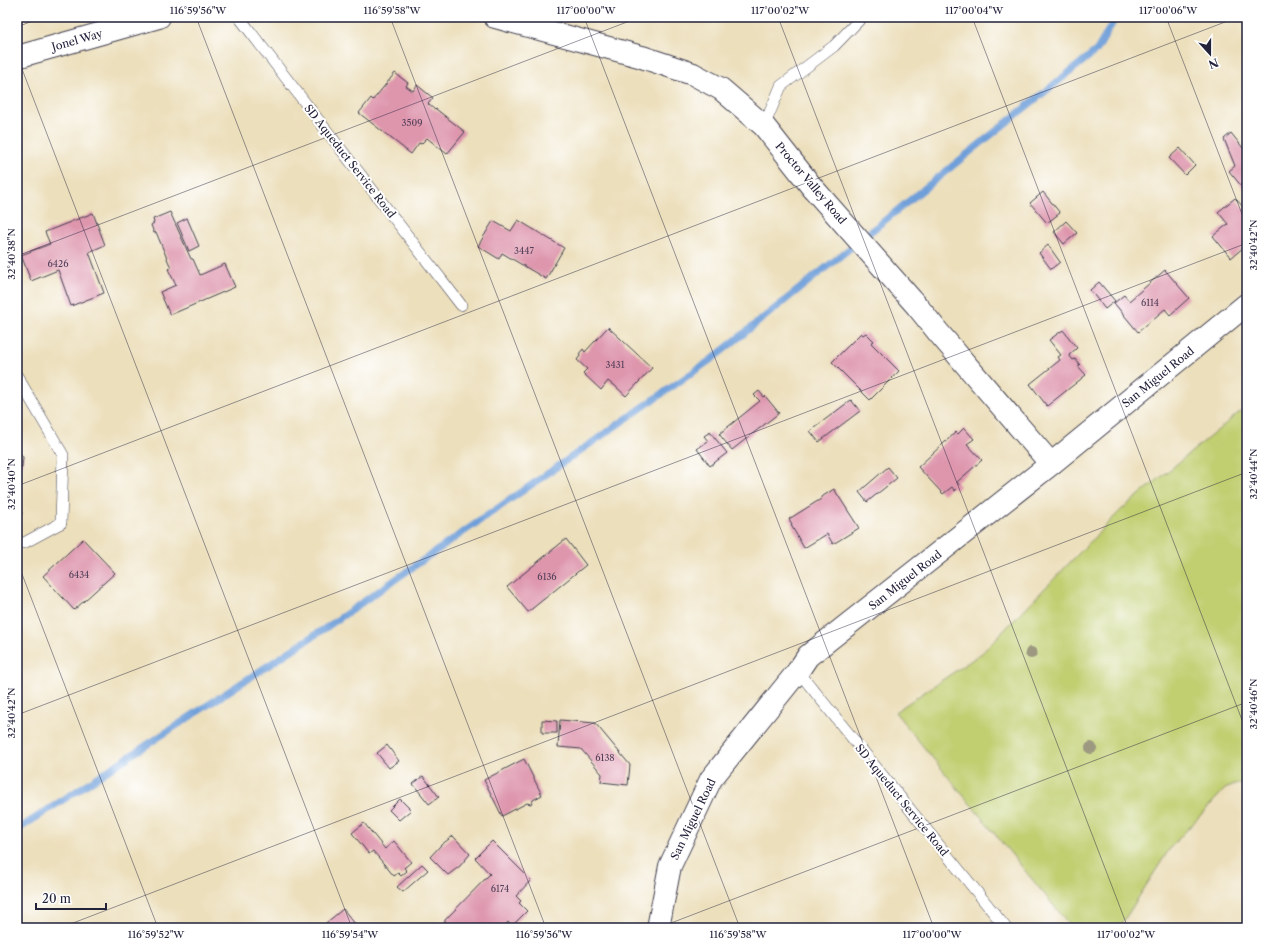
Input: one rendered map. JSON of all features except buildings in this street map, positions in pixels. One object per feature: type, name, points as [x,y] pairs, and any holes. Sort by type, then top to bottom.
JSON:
[{"type":"street","name":"Jonel Way","points":[[17,57],[159,17]]},
{"type":"street","name":"Proctor Valley Road","points":[[495,17],[642,58],[693,74],[721,88],[764,126],[822,197],[1051,464]]},
{"type":"street","name":"San Miguel Road","points":[[658,928],[670,866],[711,779],[798,671],[808,656],[1051,464],[1247,304]]},
{"type":"lane","name":"SD Aqueduct Service Road","points":[[238,17],[461,305]]},
{"type":"lane","points":[[764,126],[781,86],[834,46],[862,17]]},
{"type":"lane","points":[[17,376],[64,455],[61,523],[24,543]]},
{"type":"lane","name":"SD Aqueduct Service Road","points":[[798,671],[1006,928]]},
{"type":"green space","points":[[1247,406],[1247,780],[1225,789],[1170,848],[1119,928],[1072,928],[895,712],[982,653],[1120,511]]},
{"type":"waterway","points":[[17,830],[327,627],[712,359],[1097,50],[1116,17]]}]
